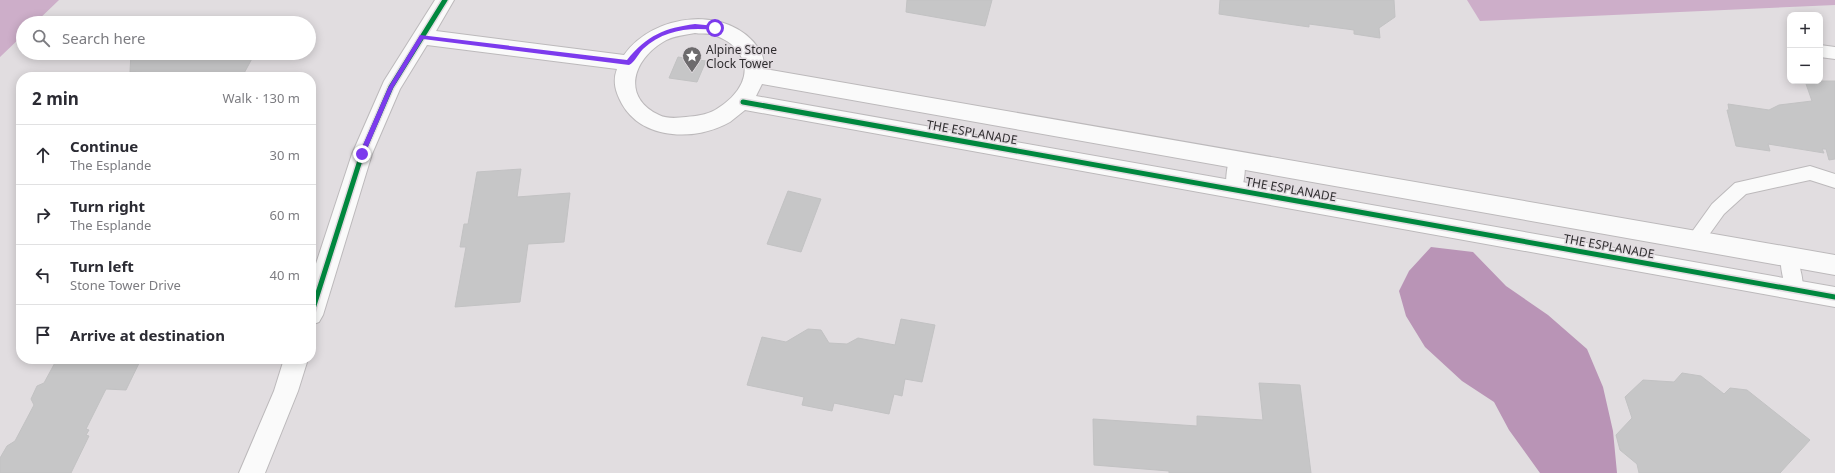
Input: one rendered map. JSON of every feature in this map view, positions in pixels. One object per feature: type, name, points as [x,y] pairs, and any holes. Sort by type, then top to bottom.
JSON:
[{"type":"street","points":[[316,299],[362,154],[391,88],[444,0]]},
{"type":"street","points":[[695,26],[715,28],[733,34],[746,45],[754,59],[756,75],[751,89],[742,102],[727,114],[708,123],[687,127],[666,126],[648,119],[634,108],[628,99],[624,78],[629,63],[640,48],[656,37],[675,29],[695,26]]},
{"type":"street","points":[[422,37],[629,63]]},
{"type":"street","name":"THE ESPLANADE","points":[[756,75],[1835,266]]},
{"type":"street","name":"THE ESPLANADE","points":[[742,102],[1835,297]]},
{"type":"street","points":[[252,473],[286,391],[294,364]]},
{"type":"lane","points":[[1823,51],[1835,53]]},
{"type":"lane","points":[[1234,189],[1237,159]]},
{"type":"lane","points":[[1695,241],[1718,209],[1741,188],[1810,174],[1835,181]]},
{"type":"lane","points":[[1788,257],[1795,290]]},
{"type":"shaded area","points":[[0,0],[59,0],[42,16],[16,16],[16,42],[0,57]]},
{"type":"shaded area","points":[[1467,0],[1835,0],[1835,5],[1480,21]]},
{"type":"shaded area","points":[[1431,247],[1473,252],[1506,286],[1548,315],[1587,349],[1603,387],[1613,431],[1617,473],[1540,473],[1509,430],[1494,402],[1462,381],[1425,347],[1406,316],[1399,291],[1409,271]]},
{"type":"building","points":[[907,0],[992,0],[985,26],[906,12]]},
{"type":"building","points":[[1220,0],[1394,0],[1395,17],[1379,28],[1380,38],[1354,34],[1354,30],[1309,24],[1309,27],[1219,14]]},
{"type":"building","points":[[678,57],[706,61],[697,82],[669,78]]},
{"type":"building","points":[[131,60],[251,60],[245,72],[130,72]]},
{"type":"building","points":[[1823,81],[1835,81],[1835,159],[1829,160],[1826,149],[1822,149],[1824,153],[1768,144],[1770,151],[1736,146],[1727,110],[1729,110],[1728,104],[1769,110],[1779,105],[1812,101],[1806,84],[1823,84]]},
{"type":"building","points":[[521,169],[517,197],[570,193],[564,242],[528,244],[520,302],[455,307],[466,247],[460,247],[464,224],[468,224],[477,172]]},
{"type":"building","points":[[788,191],[821,199],[801,252],[767,244]]},
{"type":"building","points":[[901,319],[935,325],[922,382],[905,379],[902,396],[894,394],[889,414],[834,403],[832,411],[802,405],[804,397],[747,385],[762,337],[786,342],[808,329],[821,330],[829,343],[847,344],[858,338],[895,345]]},
{"type":"building","points":[[54,364],[139,364],[126,390],[106,389],[86,429],[89,430],[86,435],[89,436],[71,473],[0,473],[0,458],[7,446],[15,441],[34,405],[31,399],[37,386],[44,383]]},
{"type":"building","points":[[1682,373],[1701,376],[1724,394],[1730,388],[1747,390],[1810,440],[1780,473],[1639,473],[1637,464],[1620,450],[1616,435],[1632,418],[1625,397],[1643,380],[1674,382]]},
{"type":"building","points":[[1259,383],[1300,385],[1311,473],[1169,473],[1169,471],[1094,465],[1093,419],[1197,426],[1197,416],[1263,420]]},
{"type":"cycle path","points":[[316,299],[362,154],[391,87],[445,0]]},
{"type":"cycle path","points":[[743,102],[1835,297]]},
{"type":"place","name":"Alpine Stone Clock Tower","points":[[692,73]]},
{"type":"route","points":[[362,154],[391,88],[422,37],[629,63],[640,48],[656,37],[675,29],[695,26],[715,28]]}]
